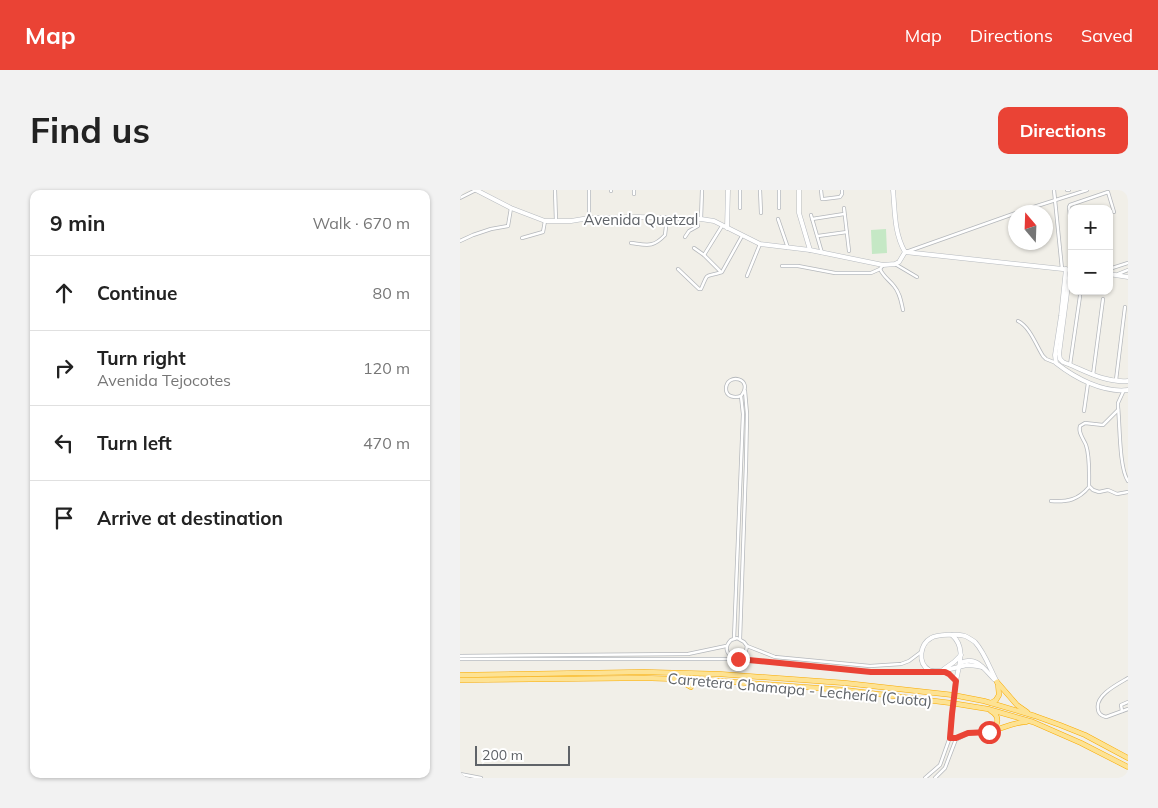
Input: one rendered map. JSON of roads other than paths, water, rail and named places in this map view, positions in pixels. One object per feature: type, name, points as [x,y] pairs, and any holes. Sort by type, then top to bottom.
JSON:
[{"type":"highway","name":"Carretera Chamapa - Lechería (Cuota)","points":[[460,675],[644,672],[719,674],[845,683],[922,692],[990,703],[1035,716],[1085,736],[1128,758]]},
{"type":"highway","points":[[644,678],[678,682],[691,687]]},
{"type":"highway","name":"Carretera Chamapa - Lechería (Cuota)","points":[[460,680],[644,678],[748,682],[854,691],[951,703],[988,709],[1033,722],[1081,743],[1128,767]]},
{"type":"highway","points":[[726,686],[748,682]]},
{"type":"highway","points":[[990,703],[996,700],[999,695],[997,682]]},
{"type":"highway","points":[[997,682],[1017,704],[1035,716]]},
{"type":"highway","points":[[988,709],[995,713],[997,719],[996,726],[989,732]]},
{"type":"highway","points":[[989,732],[1017,723],[1033,722]]},
{"type":"main road","name":"Avenida Quetzal","points":[[476,190],[511,208],[545,221],[590,218],[702,219],[714,221],[760,244],[810,250],[883,265],[895,264]]},
{"type":"main road","points":[[727,228],[728,190]]},
{"type":"main road","points":[[799,190],[798,213],[810,250]]},
{"type":"main road","points":[[893,190],[896,228],[905,252]]},
{"type":"main road","points":[[895,264],[899,262],[905,252]]},
{"type":"main road","points":[[905,252],[1068,269],[1056,363],[1088,383],[1102,388],[1126,390]]},
{"type":"main road","points":[[1113,275],[1128,277]]},
{"type":"main road","points":[[1063,316],[1061,359],[1093,375],[1115,382],[1128,381]]},
{"type":"main road","points":[[952,635],[960,644],[961,655],[955,687],[950,738],[956,738],[968,733],[989,732]]},
{"type":"main road","points":[[935,636],[966,636],[976,643],[997,682],[982,667],[972,665],[959,665],[940,671],[931,671],[923,663],[921,652],[925,643],[935,636]]},
{"type":"main road","points":[[940,671],[961,655]]},
{"type":"main road","points":[[940,671],[949,674],[956,681]]},
{"type":"street","points":[[460,198],[476,190]]},
{"type":"street","points":[[555,190],[556,221]]},
{"type":"street","points":[[589,190],[590,218]]},
{"type":"street","points":[[702,190],[702,219]]},
{"type":"street","points":[[740,190],[740,208]]},
{"type":"street","points":[[760,190],[761,213]]},
{"type":"street","points":[[779,190],[779,208]]},
{"type":"street","points":[[821,190],[821,197],[824,199],[840,197],[842,190]]},
{"type":"street","points":[[1054,190],[1068,269]]},
{"type":"street","points":[[1040,205],[1087,190]]},
{"type":"street","points":[[1070,205],[1107,191],[1114,212]]},
{"type":"street","points":[[1075,194],[1078,202]]},
{"type":"street","points":[[460,241],[491,229],[508,226],[511,208]]},
{"type":"street","points":[[844,208],[848,251]]},
{"type":"street","points":[[812,219],[844,214]]},
{"type":"street","points":[[811,215],[822,253]]},
{"type":"street","points":[[905,252],[1008,216]]},
{"type":"street","points":[[631,243],[655,244],[665,235],[667,218]]},
{"type":"street","points":[[685,237],[689,231],[698,226],[696,219]]},
{"type":"street","points":[[778,219],[788,248]]},
{"type":"street","points":[[522,238],[543,232],[545,221]]},
{"type":"street","points":[[704,255],[722,226]]},
{"type":"street","points":[[818,236],[847,232]]},
{"type":"street","points":[[722,272],[742,236]]},
{"type":"street","points":[[747,276],[760,244]]},
{"type":"street","points":[[694,248],[722,272]]},
{"type":"street","points":[[1113,268],[1128,263]]},
{"type":"street","points":[[895,264],[917,277]]},
{"type":"street","points":[[782,266],[798,266],[841,273],[871,273],[880,270],[883,265]]},
{"type":"street","points":[[678,269],[699,289],[702,287],[707,276],[722,272]]},
{"type":"street","points":[[880,270],[898,292],[903,310]]},
{"type":"street","points":[[1116,275],[1128,270]]},
{"type":"street","points":[[1070,365],[1080,296]]},
{"type":"street","points":[[1093,375],[1103,299]]},
{"type":"street","points":[[1115,382],[1125,307]]},
{"type":"street","points":[[1018,321],[1023,323],[1046,359],[1056,363],[1061,364],[1061,359],[1057,357],[1056,363]]},
{"type":"street","points":[[740,639],[744,564],[747,414],[745,386],[742,381],[737,378],[732,379],[726,388],[727,393],[731,397],[736,398],[745,391]]},
{"type":"street","points":[[1084,412],[1088,383]]},
{"type":"street","points":[[1126,390],[1118,403],[1118,410],[1122,459],[1125,477],[1128,480]]},
{"type":"street","points":[[734,639],[743,414],[741,396]]},
{"type":"street","points":[[1051,501],[1060,502],[1074,499],[1089,486],[1088,454],[1079,427],[1085,423],[1103,425],[1118,410]]},
{"type":"street","points":[[1122,459],[1126,458]]},
{"type":"street","points":[[1089,486],[1099,492],[1108,490],[1117,494],[1128,492]]},
{"type":"street","points":[[460,657],[688,654],[726,646],[734,639],[740,639],[744,642],[746,652],[743,656],[736,659],[730,656],[726,646]]},
{"type":"street","points":[[746,646],[775,657],[870,666],[902,664],[921,652]]},
{"type":"street","points":[[460,657],[736,659],[871,672],[931,671]]},
{"type":"street","points":[[1128,678],[1105,694],[1098,703],[1098,711],[1102,716],[1110,716],[1128,709]]},
{"type":"street","points":[[1122,711],[1121,705],[1128,702]]},
{"type":"street","points":[[925,778],[940,764],[950,738]]},
{"type":"street","points":[[935,778],[945,768],[956,738]]},
{"type":"street","points":[[460,774],[481,778]]}]
